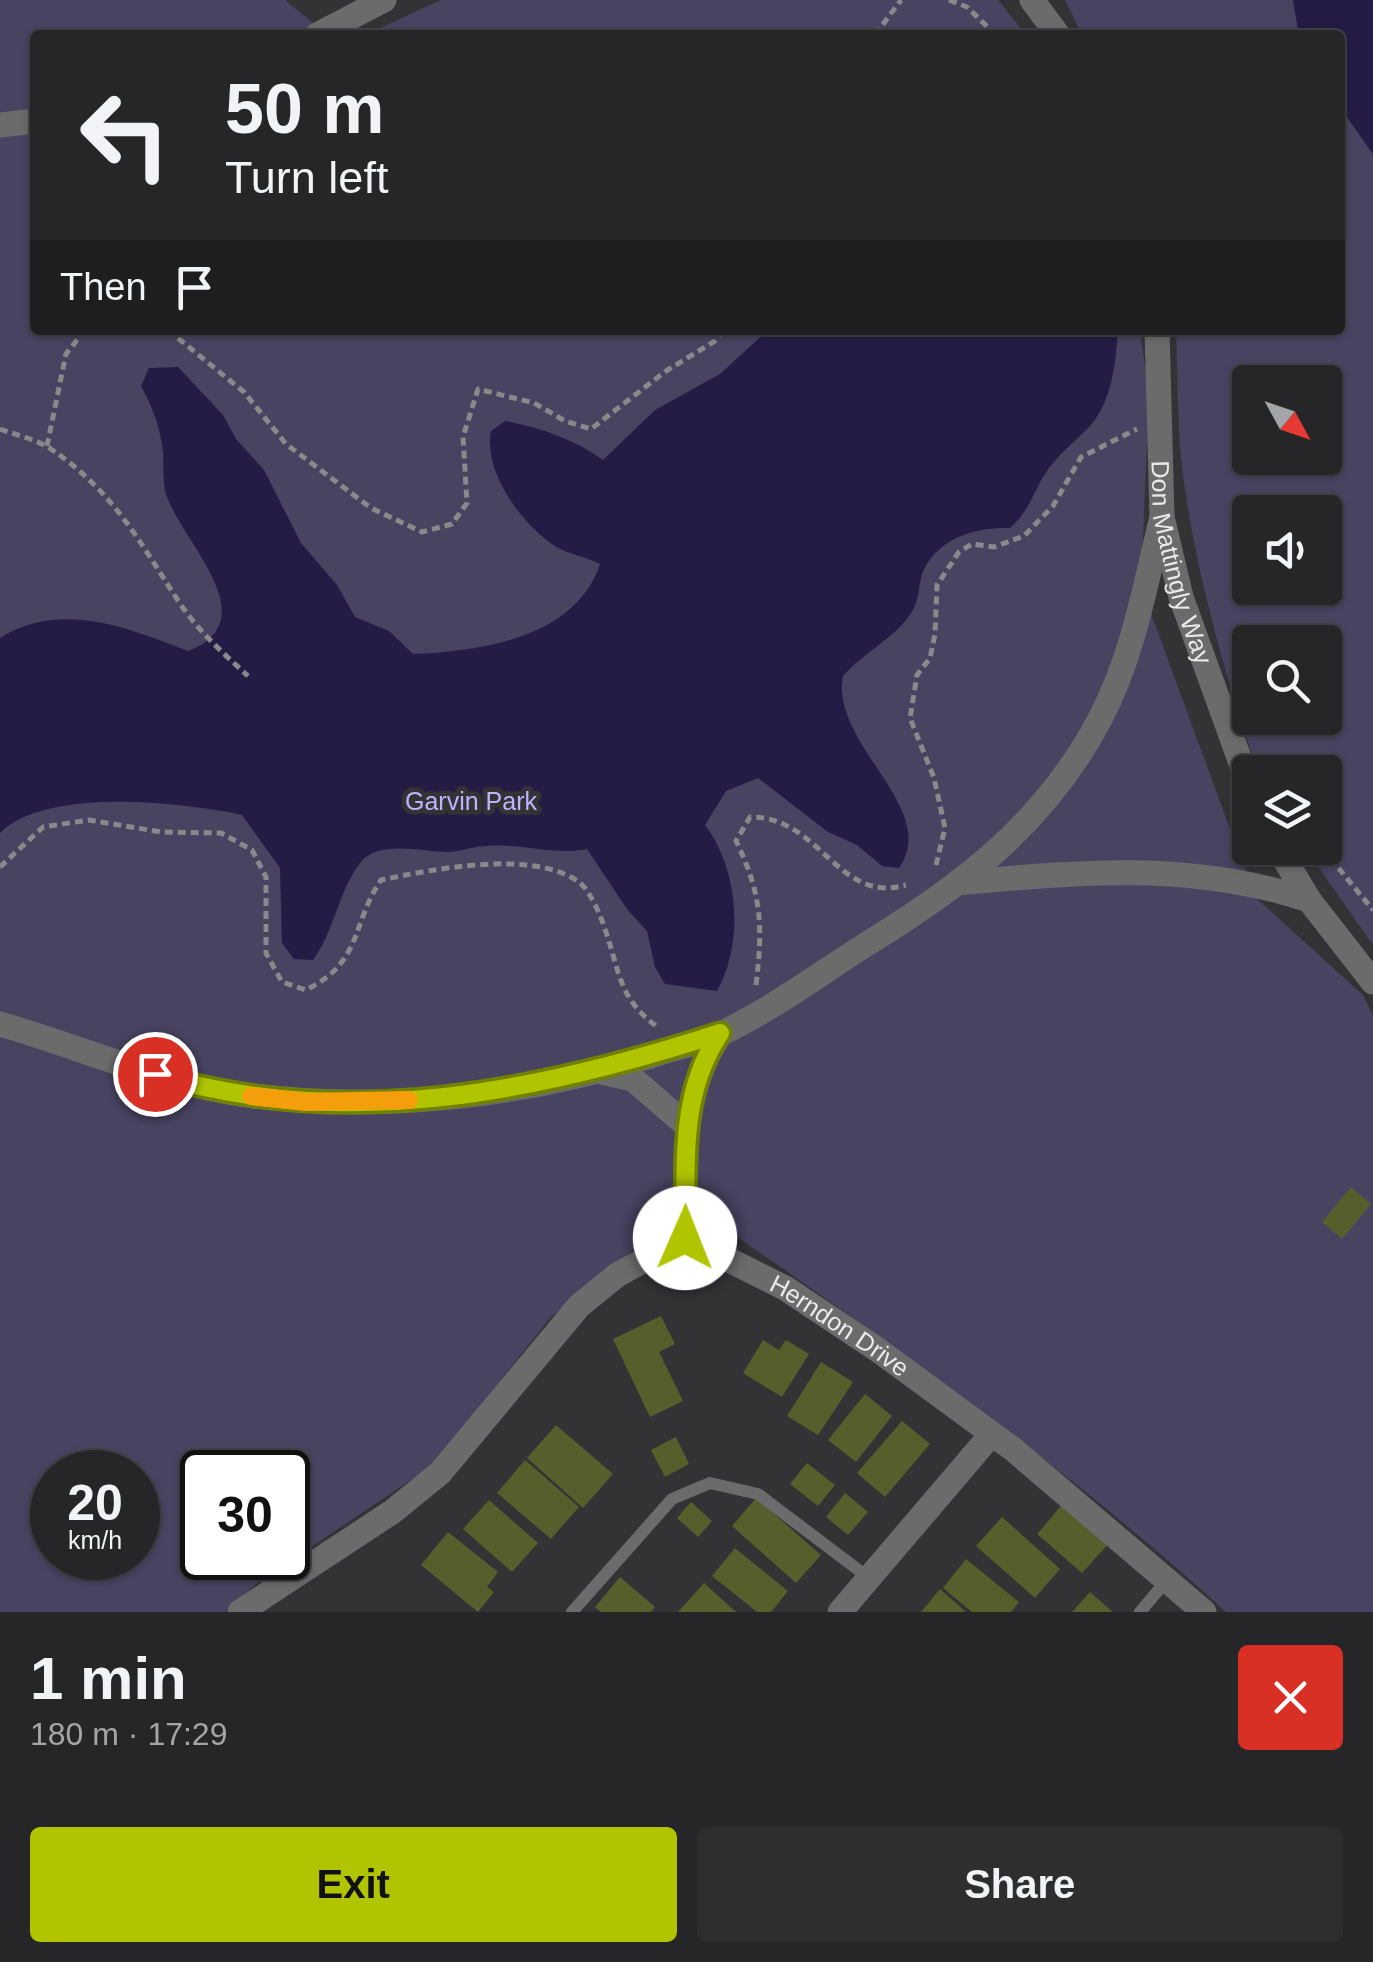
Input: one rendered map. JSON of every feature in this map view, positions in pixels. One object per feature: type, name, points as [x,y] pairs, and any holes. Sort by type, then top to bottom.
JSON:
[{"type":"street","points":[[327,30],[384,0]]},
{"type":"street","points":[[1039,4],[1055,30]]},
{"type":"street","points":[[0,125],[30,122]]},
{"type":"street","name":"Don Mattingly Way","points":[[1157,335],[1162,517],[1181,597],[1238,755]]},
{"type":"street","points":[[0,1024],[185,1083],[306,1102],[478,1094],[600,1072],[720,1033],[958,883],[1002,850],[1025,826],[1100,719],[1124,667],[1162,517]]},
{"type":"street","points":[[1288,865],[1309,900],[1373,982]]},
{"type":"street","points":[[958,883],[1103,870],[1164,871],[1309,900]]},
{"type":"street","points":[[240,1612],[392,1512],[440,1474],[579,1306],[617,1276],[685,1238],[685,1124],[698,1072],[720,1033]]},
{"type":"street","points":[[600,1072],[633,1079],[685,1124]]},
{"type":"street","name":"Herndon Drive","points":[[685,1238],[785,1288],[878,1350],[1014,1450],[1204,1612]]},
{"type":"street","points":[[840,1612],[990,1436]]},
{"type":"lane","points":[[572,1612],[672,1500],[710,1483],[758,1494],[869,1578]]},
{"type":"lane","points":[[1140,1612],[1168,1580]]},
{"type":"path","points":[[879,30],[902,0]]},
{"type":"path","points":[[949,0],[967,6],[991,30]]},
{"type":"path","points":[[48,446],[66,354],[82,335]]},
{"type":"path","points":[[174,335],[244,392],[286,444],[371,508],[422,532],[452,524],[467,503],[462,437],[478,389],[534,403],[565,422],[592,429],[666,371],[720,335]]},
{"type":"path","points":[[0,428],[48,446],[112,502],[144,542],[180,604],[210,642],[248,676]]},
{"type":"path","points":[[926,873],[936,864],[946,828],[934,778],[910,718],[917,675],[930,658],[938,584],[946,568],[972,544],[994,548],[1032,530],[1053,506],[1081,457],[1130,429],[1161,429]]},
{"type":"path","points":[[743,996],[756,987],[762,936],[756,881],[736,841],[750,817],[775,817],[816,844],[850,878],[890,890],[917,882]]},
{"type":"path","points":[[0,867],[43,828],[89,820],[162,832],[222,834],[252,850],[266,877],[266,953],[282,982],[306,990],[329,978],[348,958],[362,930],[369,898],[381,880],[539,863],[582,883],[604,927],[618,981],[640,1015],[660,1028],[676,1028]]},
{"type":"path","points":[[1336,865],[1373,910]]},
{"type":"green space","name":"Garvin Park","points":[[0,0],[285,0],[322,30],[30,30],[30,335],[1141,335],[1149,396],[1141,586],[1232,834],[1232,865],[1243,865],[1255,897],[1363,995],[1373,1016],[1373,1612],[1226,1612],[1044,1459],[724,1228],[649,1237],[550,1318],[432,1466],[310,1548],[310,1450],[180,1450],[180,1580],[262,1580],[225,1612],[0,1612]]},
{"type":"green space","points":[[441,0],[998,0],[1022,30],[376,30]]},
{"type":"green space","points":[[1065,0],[1293,0],[1298,30],[1080,30]]},
{"type":"green space","points":[[1345,114],[1373,154],[1373,945],[1317,865],[1342,865],[1342,755],[1253,755],[1246,735],[1342,735],[1342,625],[1232,625],[1232,689],[1203,584],[1182,468],[1176,335],[1345,335]]},
{"type":"shaded area","points":[[1293,0],[1373,0],[1373,154],[1345,114],[1345,30],[1298,30]]},
{"type":"shaded area","points":[[763,335],[1117,335],[1114,367],[1103,405],[1090,426],[1048,469],[1021,516],[1010,528],[973,532],[940,549],[924,569],[911,613],[843,676],[843,701],[852,726],[906,823],[908,846],[899,868],[882,866],[857,845],[828,832],[758,778],[726,791],[705,825],[725,863],[734,907],[731,951],[717,991],[665,984],[655,967],[647,931],[627,909],[587,849],[500,846],[449,852],[402,848],[378,851],[360,863],[353,874],[313,960],[294,959],[282,943],[280,868],[242,815],[151,803],[81,804],[21,818],[0,833],[0,638],[23,627],[70,619],[118,627],[188,651],[211,637],[221,621],[221,601],[214,580],[165,492],[160,433],[141,386],[149,368],[178,367],[223,415],[236,439],[264,470],[301,543],[337,585],[355,617],[389,631],[413,654],[496,644],[548,624],[570,609],[588,589],[600,564],[555,546],[518,510],[493,463],[491,431],[505,421],[531,427],[568,440],[603,460],[655,410],[720,374]]},
{"type":"building","points":[[1351,1187],[1371,1204],[1342,1239],[1322,1222]]},
{"type":"building","points":[[661,1316],[675,1344],[659,1352],[683,1401],[650,1417],[613,1339]]},
{"type":"building","points":[[763,1340],[779,1350],[786,1340],[809,1354],[782,1397],[743,1373]]},
{"type":"building","points":[[821,1362],[853,1382],[818,1435],[787,1416]]},
{"type":"building","points":[[865,1394],[892,1416],[856,1462],[828,1440]]},
{"type":"building","points":[[902,1421],[930,1444],[885,1497],[857,1473]]},
{"type":"building","points":[[556,1425],[613,1474],[583,1508],[527,1458]]},
{"type":"building","points":[[676,1437],[689,1464],[665,1477],[651,1450]]},
{"type":"building","points":[[525,1460],[579,1507],[551,1539],[497,1493]]},
{"type":"building","points":[[807,1463],[835,1485],[818,1506],[790,1484]]},
{"type":"building","points":[[845,1493],[868,1512],[848,1535],[826,1517]]},
{"type":"building","points":[[756,1498],[821,1555],[796,1583],[732,1526]]},
{"type":"building","points":[[489,1500],[538,1543],[512,1572],[463,1529]]},
{"type":"building","points":[[1066,1500],[1112,1540],[1082,1573],[1037,1534]]},
{"type":"building","points":[[691,1502],[712,1521],[698,1537],[677,1518]]},
{"type":"building","points":[[1002,1517],[1060,1569],[1035,1598],[976,1546]]},
{"type":"building","points":[[448,1532],[498,1572],[487,1587],[494,1592],[478,1612],[421,1565]]},
{"type":"building","points":[[735,1548],[788,1591],[771,1612],[757,1612],[712,1576]]},
{"type":"building","points":[[966,1559],[1019,1602],[1011,1612],[972,1612],[943,1588]]},
{"type":"building","points":[[620,1577],[655,1607],[651,1612],[601,1612],[595,1607]]},
{"type":"building","points":[[704,1583],[736,1612],[678,1612]]},
{"type":"building","points":[[940,1589],[966,1612],[921,1612]]},
{"type":"building","points":[[1090,1592],[1113,1612],[1072,1612]]},
{"type":"slow traffic","points":[[251,1096],[306,1102],[409,1100]]},
{"type":"route","points":[[155,1074],[250,1096],[306,1102],[407,1100],[478,1094],[600,1072],[720,1033],[698,1072],[685,1124],[685,1238]]}]
